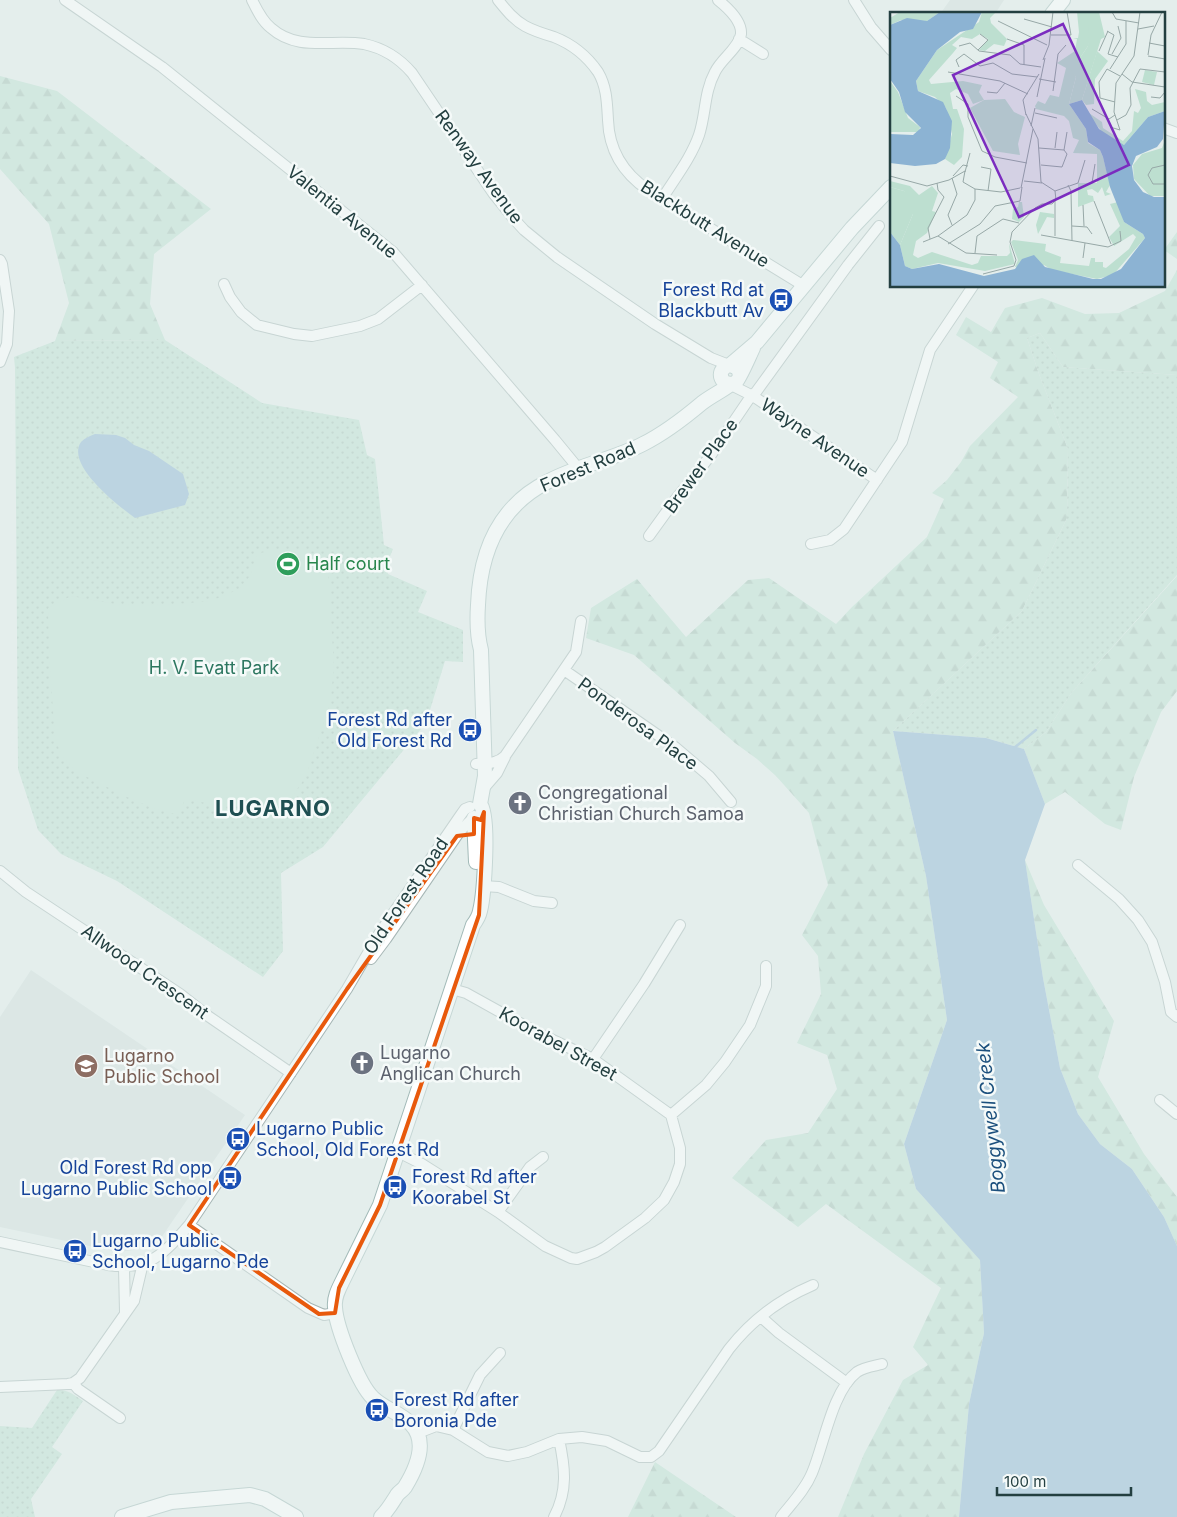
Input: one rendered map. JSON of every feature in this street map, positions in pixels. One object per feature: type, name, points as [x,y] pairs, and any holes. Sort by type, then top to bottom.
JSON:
[{"type":"street","name":"Valentia Avenue","points":[[65,0],[149,58],[400,258],[578,468]]},
{"type":"street","name":"Renway Avenue","points":[[252,0],[271,28],[294,41],[313,44],[363,44],[382,50],[399,60],[412,73],[502,205],[524,230],[546,249],[583,275],[679,340],[711,358],[731,375]]},
{"type":"street","name":"Blackbutt Avenue","points":[[498,0],[511,15],[524,25],[572,46],[597,71],[604,86],[607,101],[611,142],[624,169],[638,184],[804,286]]},
{"type":"street","points":[[662,199],[698,138],[708,88],[714,73],[723,59],[733,49],[741,33],[738,22],[718,0]]},
{"type":"street","points":[[854,0],[872,27],[890,49]]},
{"type":"street","points":[[739,39],[763,54]]},
{"type":"street","points":[[1164,128],[1177,133]]},
{"type":"street","points":[[731,375],[747,358],[757,342],[852,228],[890,188]]},
{"type":"street","points":[[753,396],[848,265],[879,226]]},
{"type":"street","points":[[0,260],[9,311],[7,344],[0,362]]},
{"type":"street","points":[[224,284],[230,297],[241,312],[257,325],[303,336],[312,336],[360,326],[378,319],[422,285]]},
{"type":"street","name":"Wayne Avenue","points":[[812,544],[830,540],[844,528],[902,442],[930,350],[972,288]]},
{"type":"street","name":"Wayne Avenue","points":[[731,375],[753,396],[877,480]]},
{"type":"street","name":"Forest Road","points":[[473,925],[472,911],[476,869],[476,779],[480,764],[474,650],[478,636],[480,572],[497,528],[515,506],[546,482],[578,468],[621,454],[651,440],[679,423],[703,403],[731,375]]},
{"type":"street","name":"Brewer Place","points":[[649,536],[753,396]]},
{"type":"street","name":"Ponderosa Place","points":[[484,788],[497,773],[506,756],[576,652],[581,621]]},
{"type":"street","name":"Ponderosa Place","points":[[564,670],[675,747],[709,776],[731,802]]},
{"type":"street","points":[[480,764],[498,762],[506,756]]},
{"type":"street","name":"Forest Road","points":[[418,1433],[410,1423],[379,1403],[365,1389],[354,1368],[335,1313],[334,1304],[339,1288],[377,1212],[473,925],[480,910],[485,843],[476,811],[484,788],[485,776],[480,764]]},
{"type":"street","name":"Old Forest Road","points":[[0,1242],[108,1265],[124,1266],[152,1260],[166,1251],[189,1224],[347,989],[379,934],[460,816],[465,809],[476,811],[386,939],[347,989]]},
{"type":"street","name":"Old Forest Road","points":[[457,836],[466,834],[475,838]]},
{"type":"street","points":[[1078,865],[1118,899],[1138,920],[1152,942],[1165,982],[1171,1012],[1177,1017]]},
{"type":"street","name":"Allwood Crescent","points":[[0,871],[26,892],[180,994],[208,1016],[291,1073]]},
{"type":"street","points":[[483,886],[502,888],[534,901],[552,903]]},
{"type":"street","points":[[593,1059],[644,984],[680,926]]},
{"type":"street","points":[[398,1152],[422,1164],[498,1212],[545,1246],[576,1259],[596,1252],[645,1218],[664,1200],[674,1182],[680,1164],[680,1148],[671,1114],[706,1085],[725,1062],[750,1025],[766,986],[766,966]]},
{"type":"street","name":"Koorabel Street","points":[[452,989],[466,993],[538,1033],[593,1059],[671,1114]]},
{"type":"street","points":[[1160,1100],[1177,1114]]},
{"type":"street","points":[[498,1212],[530,1167],[543,1156]]},
{"type":"street","points":[[189,1224],[312,1310],[324,1315],[335,1313]]},
{"type":"street","points":[[0,1386],[73,1383],[83,1376],[134,1301],[143,1263]]},
{"type":"street","points":[[124,1266],[125,1313]]},
{"type":"street","points":[[392,1517],[404,1496],[404,1489],[420,1454],[418,1433],[436,1426],[453,1430],[488,1452],[508,1456],[527,1452],[559,1439],[577,1437],[592,1438],[614,1444],[640,1457],[656,1455],[729,1349],[740,1337],[761,1317],[787,1297],[812,1285]]},
{"type":"street","points":[[761,1317],[779,1333],[847,1383]]},
{"type":"street","points":[[453,1430],[480,1375],[500,1353]]},
{"type":"street","points":[[780,1517],[809,1479],[833,1411],[847,1383],[860,1370],[882,1364]]},
{"type":"street","points":[[73,1383],[78,1389],[120,1418]]},
{"type":"street","points":[[554,1517],[561,1502],[564,1488],[565,1469],[559,1439]]},
{"type":"street","points":[[382,1517],[398,1493],[404,1489]]},
{"type":"street","points":[[122,1517],[171,1502],[250,1495],[264,1499],[296,1517]]},
{"type":"highlighted area","points":[[484,812],[479,915],[380,1205],[339,1288],[335,1313],[319,1314],[189,1225],[347,989],[457,836],[474,834],[474,818],[481,820]]},
{"type":"shaded area","points":[[950,0],[1004,0],[996,12],[941,12]]},
{"type":"shaded area","name":"Lugarno Public School","points":[[31,970],[245,1115],[161,1238],[150,1245],[118,1252],[0,1227],[0,1017]]},
{"type":"green space","points":[[0,76],[57,91],[211,209],[154,254],[150,304],[165,340],[55,341],[69,303],[49,224],[0,169]]},
{"type":"green space","points":[[1177,232],[1177,259],[1164,250]]},
{"type":"green space","points":[[1177,270],[1177,375],[1063,367],[1040,333],[1027,338],[1068,449],[1067,518],[1022,611],[893,731],[926,876],[947,1020],[904,1144],[916,1189],[980,1259],[984,1333],[969,1404],[959,1517],[838,1517],[864,1454],[903,1380],[928,1365],[913,1347],[941,1288],[826,1204],[798,1227],[732,1178],[766,1140],[808,1133],[837,1089],[827,1055],[797,1043],[821,994],[818,956],[802,935],[828,885],[809,813],[776,776],[634,655],[586,638],[591,608],[637,579],[686,637],[748,580],[769,578],[836,624],[927,537],[944,499],[932,493],[947,480],[961,462],[970,446],[1018,397],[990,378],[998,362],[956,335],[966,317],[991,332],[1005,308],[1042,298],[1085,314],[1119,313],[1165,291]]},
{"type":"green space","points":[[1040,333],[1063,367],[1177,375],[1177,575],[1072,692],[1046,732],[1024,749],[986,738],[893,731],[1022,611],[1067,518],[1068,449],[1027,338]]},
{"type":"green space","name":"H. V. Evatt Park","points":[[165,340],[262,403],[359,420],[367,455],[375,459],[384,545],[393,549],[386,566],[388,574],[427,591],[418,612],[463,630],[463,662],[445,661],[426,723],[323,847],[281,873],[283,951],[263,977],[117,881],[61,854],[38,830],[18,769],[14,357],[55,341]]},
{"type":"green space","points":[[268,551],[306,551],[323,558],[328,570],[334,668],[330,704],[306,776],[292,797],[263,806],[222,806],[185,799],[179,815],[155,809],[75,771],[61,754],[55,738],[48,608],[71,596],[115,604],[165,605],[211,601],[239,589],[250,576],[257,554]]},
{"type":"green space","points":[[1177,576],[1177,691],[1161,712],[1134,777],[1121,830],[1105,824],[1065,792],[1045,804],[1024,749],[1046,732],[1072,692]]},
{"type":"green space","points":[[1025,860],[1044,905],[1114,1021],[1098,1077],[1144,1154],[1177,1197],[1177,1246],[1164,1217],[1132,1169],[1100,1144],[1078,1114],[1060,1068],[1043,978]]},
{"type":"green space","points":[[57,1390],[68,1391],[83,1401],[52,1447],[62,1454],[31,1499],[35,1517],[0,1517],[0,1426],[32,1428]]},
{"type":"green space","points":[[655,1462],[736,1517],[628,1517]]},
{"type":"water","points":[[95,434],[116,435],[125,438],[134,445],[149,451],[183,474],[189,494],[185,505],[135,518],[128,513],[96,484],[81,462],[78,451],[81,442]]},
{"type":"water","points":[[893,731],[986,738],[1024,749],[1045,804],[1025,860],[1043,978],[1060,1068],[1078,1114],[1100,1144],[1132,1169],[1164,1217],[1177,1246],[1177,1517],[959,1517],[969,1404],[984,1333],[980,1260],[916,1189],[904,1144],[947,1020],[926,876]]},
{"type":"waterway","name":"Boggywell Creek","points":[[1014,748],[1036,730]]},
{"type":"place","name":"Forest Rd at Blackbutt Av","points":[[781,300]]},
{"type":"place","name":"Half court","points":[[288,564]]},
{"type":"place","name":"Forest Rd after Old Forest Rd","points":[[470,730]]},
{"type":"place","name":"Congregational Christian Church Samoa","points":[[520,803]]},
{"type":"place","name":"Lugarno Anglican Church","points":[[362,1063]]},
{"type":"place","name":"Lugarno Public School","points":[[86,1066]]},
{"type":"place","name":"Lugarno Public School, Old Forest Rd","points":[[238,1139]]},
{"type":"place","name":"Old Forest Rd opp Lugarno Public School","points":[[230,1178]]},
{"type":"place","name":"Forest Rd after Koorabel St","points":[[395,1187]]},
{"type":"place","name":"Lugarno Public School, Lugarno Pde","points":[[75,1251]]},
{"type":"place","name":"Forest Rd after Boronia Pde","points":[[377,1410]]},
{"type":"district","name":"LUGARNO","points":[[273,808]]}]
